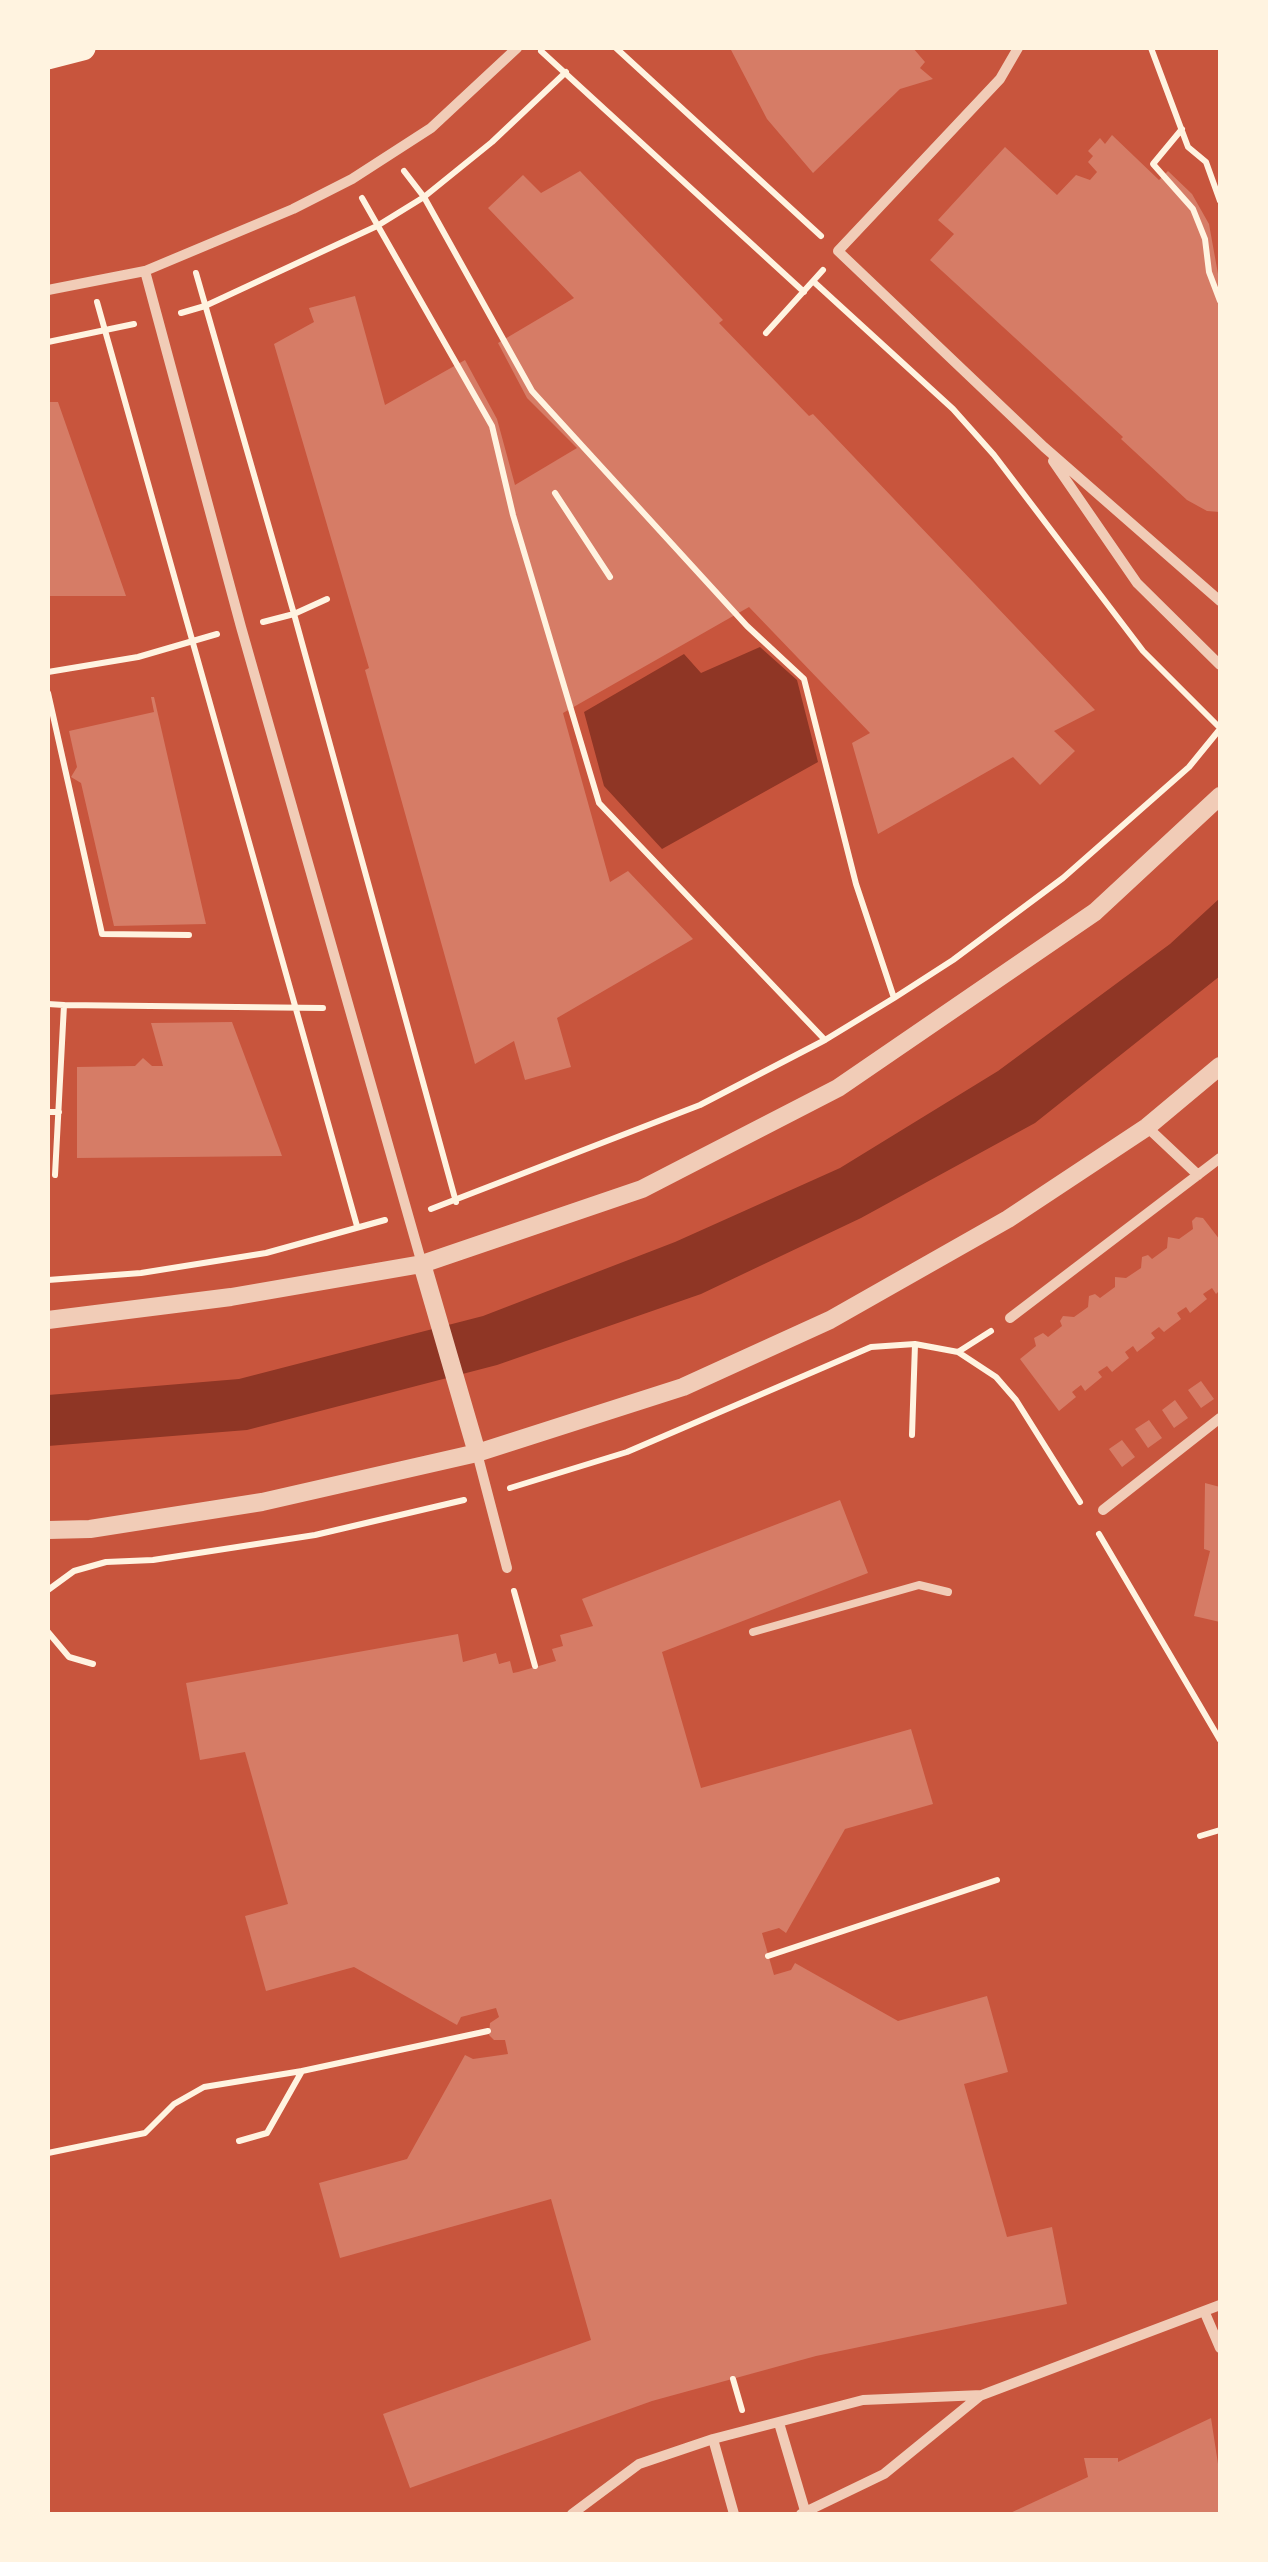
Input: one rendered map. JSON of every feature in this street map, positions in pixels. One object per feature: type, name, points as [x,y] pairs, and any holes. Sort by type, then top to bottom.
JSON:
[{"type":"main road","points":[[48,57],[83,48]]},
{"type":"street","points":[[48,290],[145,271],[293,210],[352,179],[431,128],[517,48]]},
{"type":"street","points":[[1018,48],[1000,79],[838,251],[1044,448],[1220,601]]},
{"type":"street","points":[[145,271],[241,627],[507,1568]]},
{"type":"street","points":[[1044,448],[1137,583],[1220,665]]},
{"type":"street","points":[[48,1320],[231,1297],[422,1264],[642,1189],[838,1088],[1096,912],[1220,796]]},
{"type":"street","points":[[48,1530],[90,1529],[262,1502],[476,1453],[683,1387],[830,1320],[1008,1220],[1147,1127],[1220,1066]]},
{"type":"street","points":[[1147,1127],[1198,1175]]},
{"type":"street","points":[[1010,1318],[1220,1158]]},
{"type":"street","points":[[1103,1510],[1220,1418]]},
{"type":"street","points":[[572,2514],[639,2464],[713,2440],[862,2400],[982,2395],[1220,2305]]},
{"type":"street","points":[[1206,2313],[1220,2348]]},
{"type":"street","points":[[779,2423],[804,2514],[884,2474],[982,2395]]},
{"type":"street","points":[[713,2440],[734,2514]]},
{"type":"lane","points":[[752,1632],[919,1585],[948,1592]]},
{"type":"path","points":[[536,48],[804,292]]},
{"type":"path","points":[[616,48],[838,251]]},
{"type":"path","points":[[1151,48],[1188,147],[1206,162],[1220,201]]},
{"type":"path","points":[[48,342],[205,306],[376,226],[424,197],[492,142],[566,72]]},
{"type":"path","points":[[1182,129],[1153,164],[1193,209],[1205,239],[1209,272],[1220,301]]},
{"type":"path","points":[[391,154],[424,197],[532,391],[748,626],[804,678],[856,884],[894,998]]},
{"type":"path","points":[[352,179],[492,426],[513,515],[599,802],[825,1040]]},
{"type":"path","points":[[190,253],[456,1202],[700,1105],[825,1040],[894,998],[1064,878],[1188,767],[1220,729],[1143,651],[994,455],[952,408],[814,282],[766,333]]},
{"type":"path","points":[[92,281],[357,1226]]},
{"type":"path","points":[[556,493],[610,577]]},
{"type":"path","points":[[48,672],[138,657],[294,614],[327,599]]},
{"type":"path","points":[[48,693],[102,934],[189,935]]},
{"type":"path","points":[[48,1004],[348,1008]]},
{"type":"path","points":[[55,1175],[64,1004]]},
{"type":"path","points":[[48,1112],[60,1112]]},
{"type":"path","points":[[48,1280],[141,1273],[266,1253],[408,1215]]},
{"type":"path","points":[[48,1590],[74,1571],[106,1562],[153,1560],[315,1534],[487,1495],[626,1452],[872,1347],[915,1344],[958,1352],[1010,1318]]},
{"type":"path","points":[[912,1435],[915,1344]]},
{"type":"path","points":[[507,1568],[536,1666]]},
{"type":"path","points":[[48,1632],[69,1656],[93,1664]]},
{"type":"path","points":[[1200,1836],[1220,1830]]},
{"type":"path","points":[[768,1956],[997,1880]]},
{"type":"path","points":[[48,2153],[145,2133],[174,2104],[204,2087],[302,2071],[488,2031]]},
{"type":"path","points":[[238,2140],[267,2133],[302,2071]]},
{"type":"shaded area","points":[[760,647],[797,680],[818,762],[662,849],[604,786],[584,712],[684,654],[701,673]]},
{"type":"shaded area","points":[[1220,898],[1220,976],[1035,1123],[861,1218],[701,1294],[497,1365],[247,1430],[48,1446],[48,1395],[239,1379],[483,1316],[675,1242],[840,1168],[998,1071],[1170,944]]},
{"type":"building","points":[[730,48],[913,48],[925,62],[920,68],[933,79],[900,89],[813,173],[767,119]]},
{"type":"building","points":[[1112,135],[1159,180],[1168,171],[1192,194],[1209,224],[1220,285],[1220,512],[1207,511],[1187,500],[930,260],[954,234],[938,220],[1005,147],[1057,195],[1076,175],[1090,180],[1097,172],[1088,162],[1093,156],[1088,151],[1100,138],[1105,144]]},
{"type":"building","points":[[580,171],[723,320],[719,323],[809,416],[813,414],[1095,710],[1054,731],[1075,751],[1040,785],[1013,757],[878,834],[852,743],[870,733],[749,607],[563,713],[610,882],[628,871],[693,939],[557,1018],[571,1067],[525,1080],[514,1041],[475,1064],[365,670],[369,668],[274,344],[314,322],[309,308],[355,296],[385,405],[465,360],[497,419],[515,485],[577,448],[527,398],[498,343],[574,298],[488,208],[523,175],[541,193]]},
{"type":"building","points":[[48,402],[58,402],[126,596],[48,596]]},
{"type":"building","points":[[151,697],[206,924],[114,926],[81,783],[71,777],[77,767],[69,731],[154,712]]},
{"type":"building","points":[[232,1022],[282,1156],[77,1158],[77,1067],[135,1066],[143,1058],[152,1066],[163,1066],[151,1023]]},
{"type":"building","points":[[1196,1217],[1203,1218],[1220,1240],[1220,1290],[1216,1294],[1212,1288],[1203,1294],[1207,1299],[1190,1313],[1186,1307],[1177,1313],[1181,1319],[1164,1332],[1159,1327],[1151,1333],[1155,1338],[1137,1352],[1133,1346],[1125,1352],[1129,1358],[1112,1372],[1107,1366],[1098,1372],[1102,1377],[1085,1391],[1081,1385],[1072,1392],[1076,1397],[1059,1411],[1020,1359],[1036,1346],[1034,1338],[1043,1333],[1048,1337],[1062,1326],[1063,1316],[1074,1317],[1088,1307],[1089,1296],[1095,1294],[1100,1298],[1115,1287],[1115,1277],[1126,1278],[1141,1268],[1142,1257],[1148,1255],[1152,1259],[1167,1248],[1168,1237],[1179,1239],[1193,1229]]},
{"type":"building","points":[[1201,1381],[1214,1399],[1201,1408],[1188,1390]]},
{"type":"building","points":[[1175,1400],[1188,1418],[1174,1428],[1162,1410]]},
{"type":"building","points":[[1149,1420],[1162,1438],[1148,1448],[1135,1429]]},
{"type":"building","points":[[1122,1440],[1135,1457],[1122,1467],[1109,1449]]},
{"type":"building","points":[[1205,1483],[1220,1487],[1220,1622],[1194,1616],[1210,1551],[1204,1549]]},
{"type":"building","points":[[840,1500],[868,1573],[662,1652],[701,1788],[911,1729],[933,1804],[845,1829],[786,1933],[779,1928],[762,1933],[774,1975],[791,1970],[795,1963],[898,2021],[987,1996],[1008,2072],[964,2084],[1007,2237],[1052,2227],[1067,2304],[816,2356],[652,2401],[410,2488],[383,2414],[591,2340],[551,2199],[340,2258],[319,2183],[407,2159],[465,2055],[473,2059],[508,2054],[505,2040],[494,2040],[489,2035],[490,2023],[499,2017],[496,2008],[461,2017],[457,2025],[354,1967],[266,1991],[245,1916],[288,1904],[245,1752],[200,1760],[186,1683],[458,1634],[463,1662],[496,1653],[499,1664],[510,1661],[513,1673],[518,1672],[556,1661],[552,1649],[563,1646],[560,1635],[593,1626],[582,1599]]},
{"type":"building","points":[[1211,2418],[1220,2477],[1220,2514],[1008,2514],[1088,2477],[1084,2458],[1118,2458],[1118,2462]]}]
